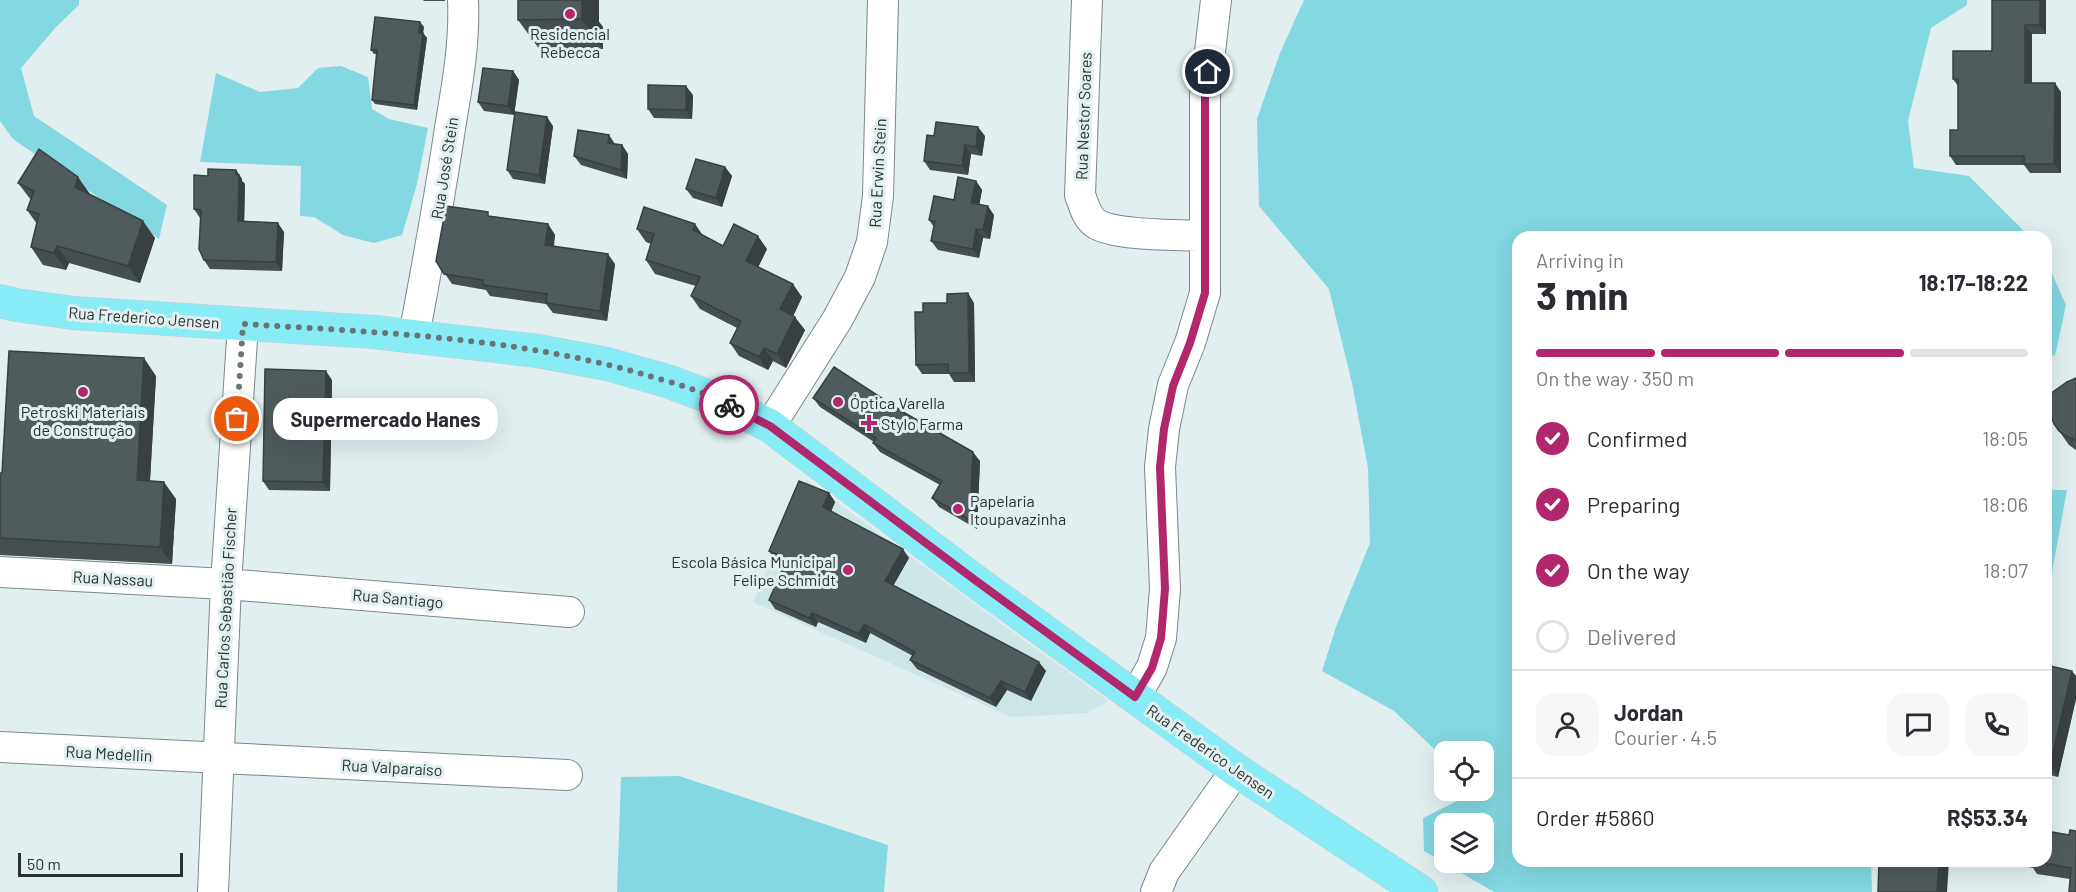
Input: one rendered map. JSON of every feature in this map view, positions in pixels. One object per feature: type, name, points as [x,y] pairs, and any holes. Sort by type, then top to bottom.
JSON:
[{"type":"main road","name":"Rua Frederico Jensen","points":[[0,301],[73,314],[414,336],[538,351],[608,364],[667,381],[721,401],[770,426],[1236,771],[1421,892]]},
{"type":"street","name":"Rua José Stein","points":[[414,336],[440,196],[459,70],[464,17],[463,0]]},
{"type":"street","name":"Rua Erwin Stein","points":[[770,426],[837,320],[860,277],[872,242],[878,196],[883,0]]},
{"type":"street","name":"Rua Nestor Soares","points":[[1088,0],[1080,195],[1088,216],[1097,224],[1115,231],[1205,236]]},
{"type":"street","points":[[1135,697],[1152,668],[1161,638],[1165,589],[1160,467],[1164,429],[1173,386],[1190,343],[1205,293],[1205,95],[1216,0]]},
{"type":"street","name":"Rua Carlos Sebastião Fischer","points":[[213,892],[226,584],[243,324]]},
{"type":"street","name":"Rua Nassau","points":[[0,572],[226,584]]},
{"type":"street","name":"Rua Santiago","points":[[226,584],[569,612]]},
{"type":"street","name":"Rua Medellin","points":[[0,747],[217,758]]},
{"type":"street","name":"Rua Valparaíso","points":[[217,758],[567,775]]},
{"type":"street","points":[[1156,892],[1164,872],[1236,771]]},
{"type":"shaded area","points":[[0,0],[79,0],[79,5],[56,27],[21,68],[34,116],[167,205],[159,239],[13,139],[0,121]]},
{"type":"shaded area","points":[[1304,0],[1967,0],[1967,5],[1931,28],[1908,121],[1914,168],[1969,176],[2024,231],[1512,231],[1512,867],[1871,867],[1872,892],[1494,892],[1462,873],[1494,873],[1494,813],[1434,813],[1434,857],[1424,851],[1423,818],[1457,801],[1494,801],[1494,741],[1434,741],[1434,749],[1394,711],[1322,671],[1336,627],[1370,543],[1368,468],[1352,383],[1329,289],[1259,206],[1257,119],[1280,53]]},
{"type":"shaded area","points":[[341,66],[368,77],[372,109],[389,119],[428,128],[417,184],[402,235],[374,243],[343,235],[314,217],[300,216],[301,166],[200,162],[216,73],[260,92],[298,88],[318,68]]},
{"type":"shaded area","points":[[2052,274],[2066,305],[2055,356],[2052,355]]},
{"type":"shaded area","name":"Escola Básica Municipal Felipe Schmidt","points":[[807,480],[1109,701],[1087,713],[1011,717],[753,602]]},
{"type":"shaded area","points":[[2052,490],[2067,490],[2052,572]]},
{"type":"shaded area","points":[[679,776],[888,845],[884,892],[617,892],[621,777]]},
{"type":"building","points":[[518,0],[582,0],[582,19],[518,20]]},
{"type":"building","points":[[1992,0],[2040,0],[2040,25],[2025,25],[2025,83],[2055,83],[2054,164],[2024,164],[2024,156],[1950,156],[1950,130],[1958,130],[1958,79],[1953,79],[1953,51],[1992,51]]},
{"type":"building","points":[[375,17],[420,22],[419,33],[423,33],[414,105],[372,100],[377,50],[371,50]]},
{"type":"building","points":[[483,68],[513,71],[508,106],[478,102]]},
{"type":"building","points":[[648,85],[686,86],[686,110],[648,109]]},
{"type":"building","points":[[515,112],[547,117],[539,175],[507,170]]},
{"type":"building","points":[[936,122],[978,127],[976,147],[965,145],[962,166],[924,161],[927,135],[934,136]]},
{"type":"building","points":[[578,130],[609,135],[608,143],[622,145],[621,170],[574,156]]},
{"type":"building","points":[[39,149],[78,177],[75,187],[143,221],[128,266],[57,246],[54,253],[31,247],[39,214],[27,210],[34,191],[18,183]]},
{"type":"building","points":[[696,159],[725,167],[716,198],[686,189]]},
{"type":"building","points":[[208,169],[236,170],[236,175],[239,175],[238,221],[278,223],[276,262],[204,260],[199,249],[201,210],[194,209],[194,175],[208,176]]},
{"type":"building","points":[[958,177],[976,181],[971,203],[988,206],[983,230],[976,229],[973,249],[931,241],[935,221],[929,220],[934,196],[954,200]]},
{"type":"building","points":[[446,206],[488,212],[488,216],[548,224],[545,245],[608,254],[600,311],[546,303],[547,294],[483,285],[483,280],[444,274],[436,261]]},
{"type":"building","points":[[644,207],[695,224],[693,230],[723,246],[734,224],[758,236],[746,261],[793,284],[780,309],[795,317],[777,354],[764,348],[759,357],[730,343],[741,321],[691,296],[700,277],[646,260],[654,234],[637,229]]},
{"type":"building","points":[[968,293],[969,373],[948,373],[948,364],[916,365],[915,312],[923,312],[923,303],[947,303],[947,294]]},
{"type":"building","points":[[9,351],[144,358],[137,480],[164,482],[160,547],[0,538],[0,473],[2,473]]},
{"type":"building","points":[[834,367],[903,412],[973,452],[970,520],[932,498],[942,481],[873,443],[876,438],[813,398]]},
{"type":"building","points":[[265,369],[326,371],[323,482],[263,481]]},
{"type":"building","points":[[2076,378],[2076,440],[2059,431],[2052,418],[2052,393]]},
{"type":"building","name":"Escola Básica Municipal Felipe Schmidt","points":[[799,481],[829,493],[823,507],[903,549],[885,581],[1039,662],[1025,692],[1001,681],[990,698],[910,660],[915,652],[864,624],[859,634],[812,613],[809,618],[769,600],[787,559],[769,551]]},
{"type":"building","points":[[2052,666],[2072,671],[2052,756]]},
{"type":"building","points":[[2070,830],[2076,831],[2076,892],[2069,892],[2071,868],[2052,864],[2052,832],[2069,835]]},
{"type":"building","points":[[1879,867],[1939,867],[1937,892],[1878,892]]},
{"type":"way so far","points":[[237,419],[243,324],[374,332],[538,351],[608,364],[667,381],[729,405]]},
{"type":"place","name":"Residencial Rebecca","points":[[570,14]]},
{"type":"place","name":"Petroski Materiais de Construção","points":[[83,392]]},
{"type":"place","name":"Óptica Varella","points":[[838,402]]},
{"type":"place","name":"Supermercado Hanes","points":[[237,419]]},
{"type":"place","name":"Stylo Farma","points":[[869,423]]},
{"type":"place","name":"Papelaria Itoupavazinha","points":[[958,509]]},
{"type":"place","name":"Escola Básica Municipal Felipe Schmidt","points":[[848,570]]},
{"type":"route","points":[[729,405],[770,426],[1135,697],[1152,668],[1161,638],[1165,589],[1160,467],[1164,429],[1173,386],[1190,343],[1205,293],[1205,95],[1208,72]]}]
